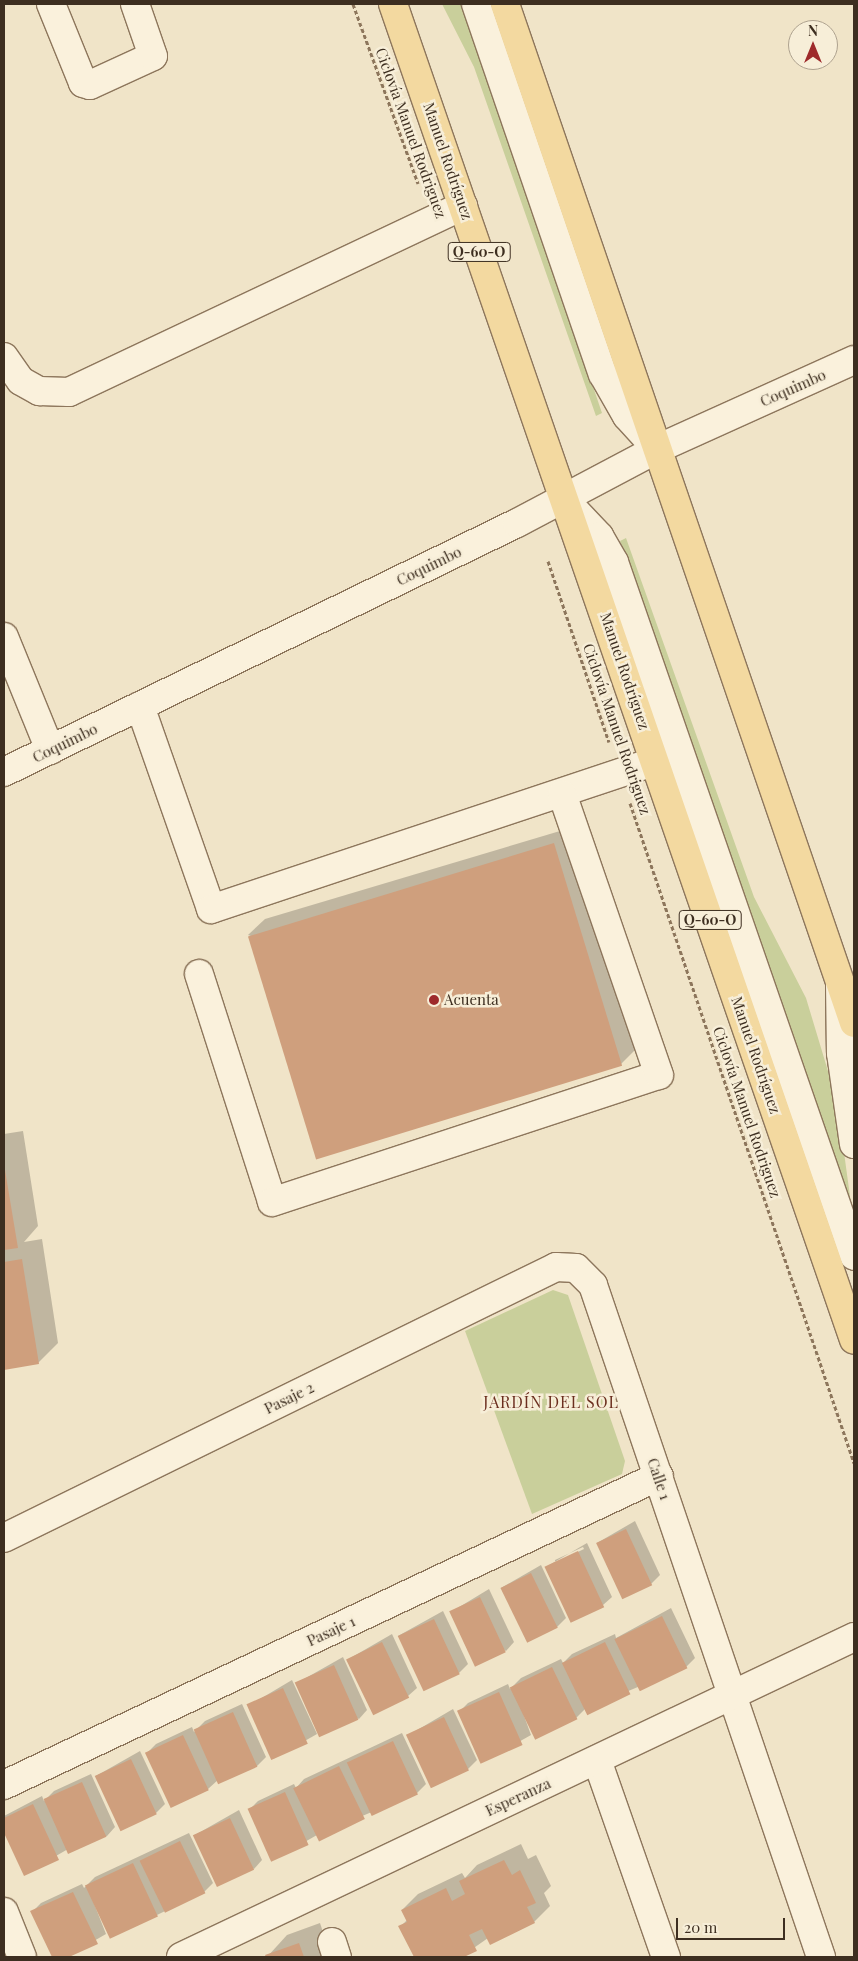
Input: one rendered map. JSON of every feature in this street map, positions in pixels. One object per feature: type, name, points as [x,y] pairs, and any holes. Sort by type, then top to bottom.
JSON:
[{"type":"main road","name":"Manuel Rodríguez","points":[[393,4],[854,1340]]},
{"type":"main road","points":[[505,4],[854,1023]]},
{"type":"street","points":[[51,4],[83,83],[90,85],[153,56],[136,4]]},
{"type":"street","points":[[476,4],[603,374],[627,416],[657,449]]},
{"type":"street","points":[[4,357],[21,381],[38,391],[69,392],[463,206]]},
{"type":"street","name":"Coquimbo","points":[[4,772],[565,500],[657,449],[854,360]]},
{"type":"street","points":[[565,500],[599,536],[614,562],[854,1256]]},
{"type":"street","points":[[4,637],[50,750]]},
{"type":"street","points":[[140,706],[211,909],[562,794],[655,761]]},
{"type":"street","points":[[199,974],[272,1202],[659,1075],[562,794]]},
{"type":"street","points":[[840,982],[840,1053],[854,1144]]},
{"type":"street","name":"Pasaje 2","points":[[4,1538],[556,1267],[576,1268]]},
{"type":"street","name":"Calle 1","points":[[576,1268],[593,1285],[821,1957]]},
{"type":"street","name":"Pasaje 1","points":[[4,1785],[659,1476]]},
{"type":"street","name":"Esperanza","points":[[181,1957],[854,1637]]},
{"type":"street","points":[[597,1760],[666,1957]]},
{"type":"street","points":[[4,1912],[22,1957]]},
{"type":"path","name":"Ciclovía Manuel Rodriguez","points":[[353,4],[431,222]]},
{"type":"path","name":"Ciclovía Manuel Rodriguez","points":[[534,515],[854,1463]]},
{"type":"green space","points":[[442,4],[463,4],[602,413],[596,416],[474,67]]},
{"type":"green space","points":[[626,538],[754,897],[806,998],[837,1101],[852,1211],[620,541]]},
{"type":"green space","points":[[553,1290],[568,1295],[625,1461],[622,1474],[532,1514],[465,1331]]},
{"type":"building","name":"Acuenta","points":[[554,843],[622,1066],[316,1159],[248,937]]},
{"type":"building","points":[[4,1164],[18,1248],[4,1250]]},
{"type":"building","points":[[22,1259],[39,1364],[4,1370],[4,1262]]},
{"type":"building","points":[[626,1529],[652,1585],[622,1599],[596,1543]]},
{"type":"building","points":[[578,1551],[604,1607],[571,1623],[544,1567]]},
{"type":"building","points":[[531,1573],[558,1628],[527,1643],[500,1588]]},
{"type":"building","points":[[480,1597],[506,1652],[475,1667],[449,1611]]},
{"type":"building","points":[[662,1616],[687,1668],[640,1691],[614,1639]]},
{"type":"building","points":[[434,1619],[460,1674],[424,1691],[398,1636]]},
{"type":"building","points":[[382,1642],[409,1698],[373,1715],[346,1660]]},
{"type":"building","points":[[605,1642],[630,1694],[587,1715],[562,1663]]},
{"type":"building","points":[[334,1665],[358,1720],[319,1737],[295,1682]]},
{"type":"building","points":[[552,1667],[577,1719],[535,1740],[510,1688]]},
{"type":"building","points":[[283,1688],[308,1744],[271,1760],[246,1704]]},
{"type":"building","points":[[499,1692],[523,1745],[481,1764],[457,1711]]},
{"type":"building","points":[[233,1712],[257,1767],[218,1784],[194,1729]]},
{"type":"building","points":[[444,1717],[469,1770],[431,1788],[406,1735]]},
{"type":"building","points":[[183,1735],[209,1790],[171,1808],[145,1753]]},
{"type":"building","points":[[393,1741],[418,1794],[372,1816],[347,1763]]},
{"type":"building","points":[[131,1759],[157,1814],[121,1831],[95,1776]]},
{"type":"building","points":[[339,1766],[365,1819],[319,1841],[293,1788]]},
{"type":"building","points":[[82,1782],[106,1837],[68,1854],[44,1799]]},
{"type":"building","points":[[285,1792],[309,1845],[271,1862],[248,1809]]},
{"type":"building","points":[[33,1804],[59,1860],[24,1876],[4,1833],[4,1818]]},
{"type":"building","points":[[230,1818],[254,1870],[217,1887],[193,1835]]},
{"type":"building","points":[[180,1841],[205,1893],[165,1913],[140,1861]]},
{"type":"building","points":[[504,1860],[512,1875],[520,1870],[536,1903],[527,1907],[535,1923],[490,1945],[482,1929],[469,1935],[477,1951],[464,1957],[414,1957],[398,1926],[407,1922],[401,1910],[446,1888],[452,1901],[465,1894],[459,1881]]},
{"type":"building","points":[[133,1863],[158,1916],[110,1939],[85,1885]]},
{"type":"building","points":[[73,1892],[98,1944],[69,1957],[52,1957],[30,1911]]},
{"type":"building","points":[[299,1943],[304,1957],[266,1957],[265,1955]]},
{"type":"place","name":"Acuenta","points":[[434,1000]]},
{"type":"district","name":"JARDÍN DEL SOL","points":[[551,1402]]}]
